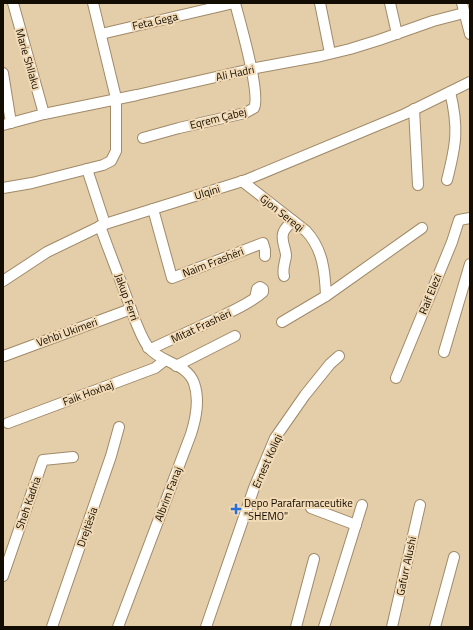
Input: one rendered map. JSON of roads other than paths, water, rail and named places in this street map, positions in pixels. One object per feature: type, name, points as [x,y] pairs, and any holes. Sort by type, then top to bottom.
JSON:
[{"type":"street","name":"Marie Shllaku","points":[[13,3],[44,114]]},
{"type":"street","points":[[3,188],[32,183],[104,165],[111,161],[114,157],[116,151],[116,98],[93,3]]},
{"type":"street","points":[[234,3],[251,68]]},
{"type":"street","name":"Feta Gega","points":[[100,34],[234,3]]},
{"type":"street","points":[[320,3],[330,53]]},
{"type":"street","points":[[390,3],[397,34]]},
{"type":"street","name":"Ali Hadri","points":[[7,124],[44,114],[116,98],[137,95],[251,68],[330,53],[397,34],[463,8]]},
{"type":"street","points":[[463,8],[470,34]]},
{"type":"street","name":"Eqrem Çabej","points":[[143,138],[251,111],[256,104],[256,99],[251,68]]},
{"type":"street","points":[[3,73],[7,124]]},
{"type":"street","name":"Ulqini","points":[[3,281],[47,252],[103,225],[242,181],[414,109],[470,82]]},
{"type":"street","points":[[447,180],[456,142],[454,108],[450,92]]},
{"type":"street","points":[[414,109],[418,185]]},
{"type":"street","name":"Jakup Ferri","points":[[87,169],[103,225],[137,325],[148,348],[157,356],[165,360]]},
{"type":"street","name":"Gjon Sereqi","points":[[242,181],[313,238],[324,266],[326,296]]},
{"type":"street","name":"Naim Frashëri","points":[[153,208],[172,278],[263,243],[265,256]]},
{"type":"street","name":"Raif Elezi","points":[[396,378],[452,242],[459,220],[470,218]]},
{"type":"street","points":[[284,276],[283,272],[286,256],[282,236],[284,231],[293,221]]},
{"type":"street","points":[[282,322],[326,296],[422,228]]},
{"type":"street","points":[[444,352],[470,264]]},
{"type":"street","name":"Mitat Frashëri","points":[[148,348],[153,348],[210,322],[254,299]]},
{"type":"street","name":"Vehbi Ukimeri","points":[[4,356],[131,309]]},
{"type":"street","points":[[176,366],[235,336]]},
{"type":"street","name":"Ernest Koliqi","points":[[206,627],[254,488],[275,438],[305,395],[330,364],[339,356]]},
{"type":"street","name":"Albrim Fanaj","points":[[118,627],[191,434],[197,414],[194,383],[188,374],[165,360]]},
{"type":"street","name":"Faik Hoxhaj","points":[[8,423],[155,368],[165,360]]},
{"type":"street","name":"Drejtësia","points":[[52,627],[109,463],[119,427]]},
{"type":"street","name":"Sheh Kadria","points":[[3,576],[43,460],[73,457]]},
{"type":"street","points":[[324,627],[362,505]]},
{"type":"street","name":"Gafurr Alushi","points":[[392,627],[420,505]]},
{"type":"street","points":[[311,508],[356,525]]},
{"type":"street","points":[[435,627],[454,557]]},
{"type":"street","points":[[296,627],[314,560]]},
{"type":"place","name":"Depo Parafarmaceutike \"SHEMO\"","points":[[236,509]]}]
